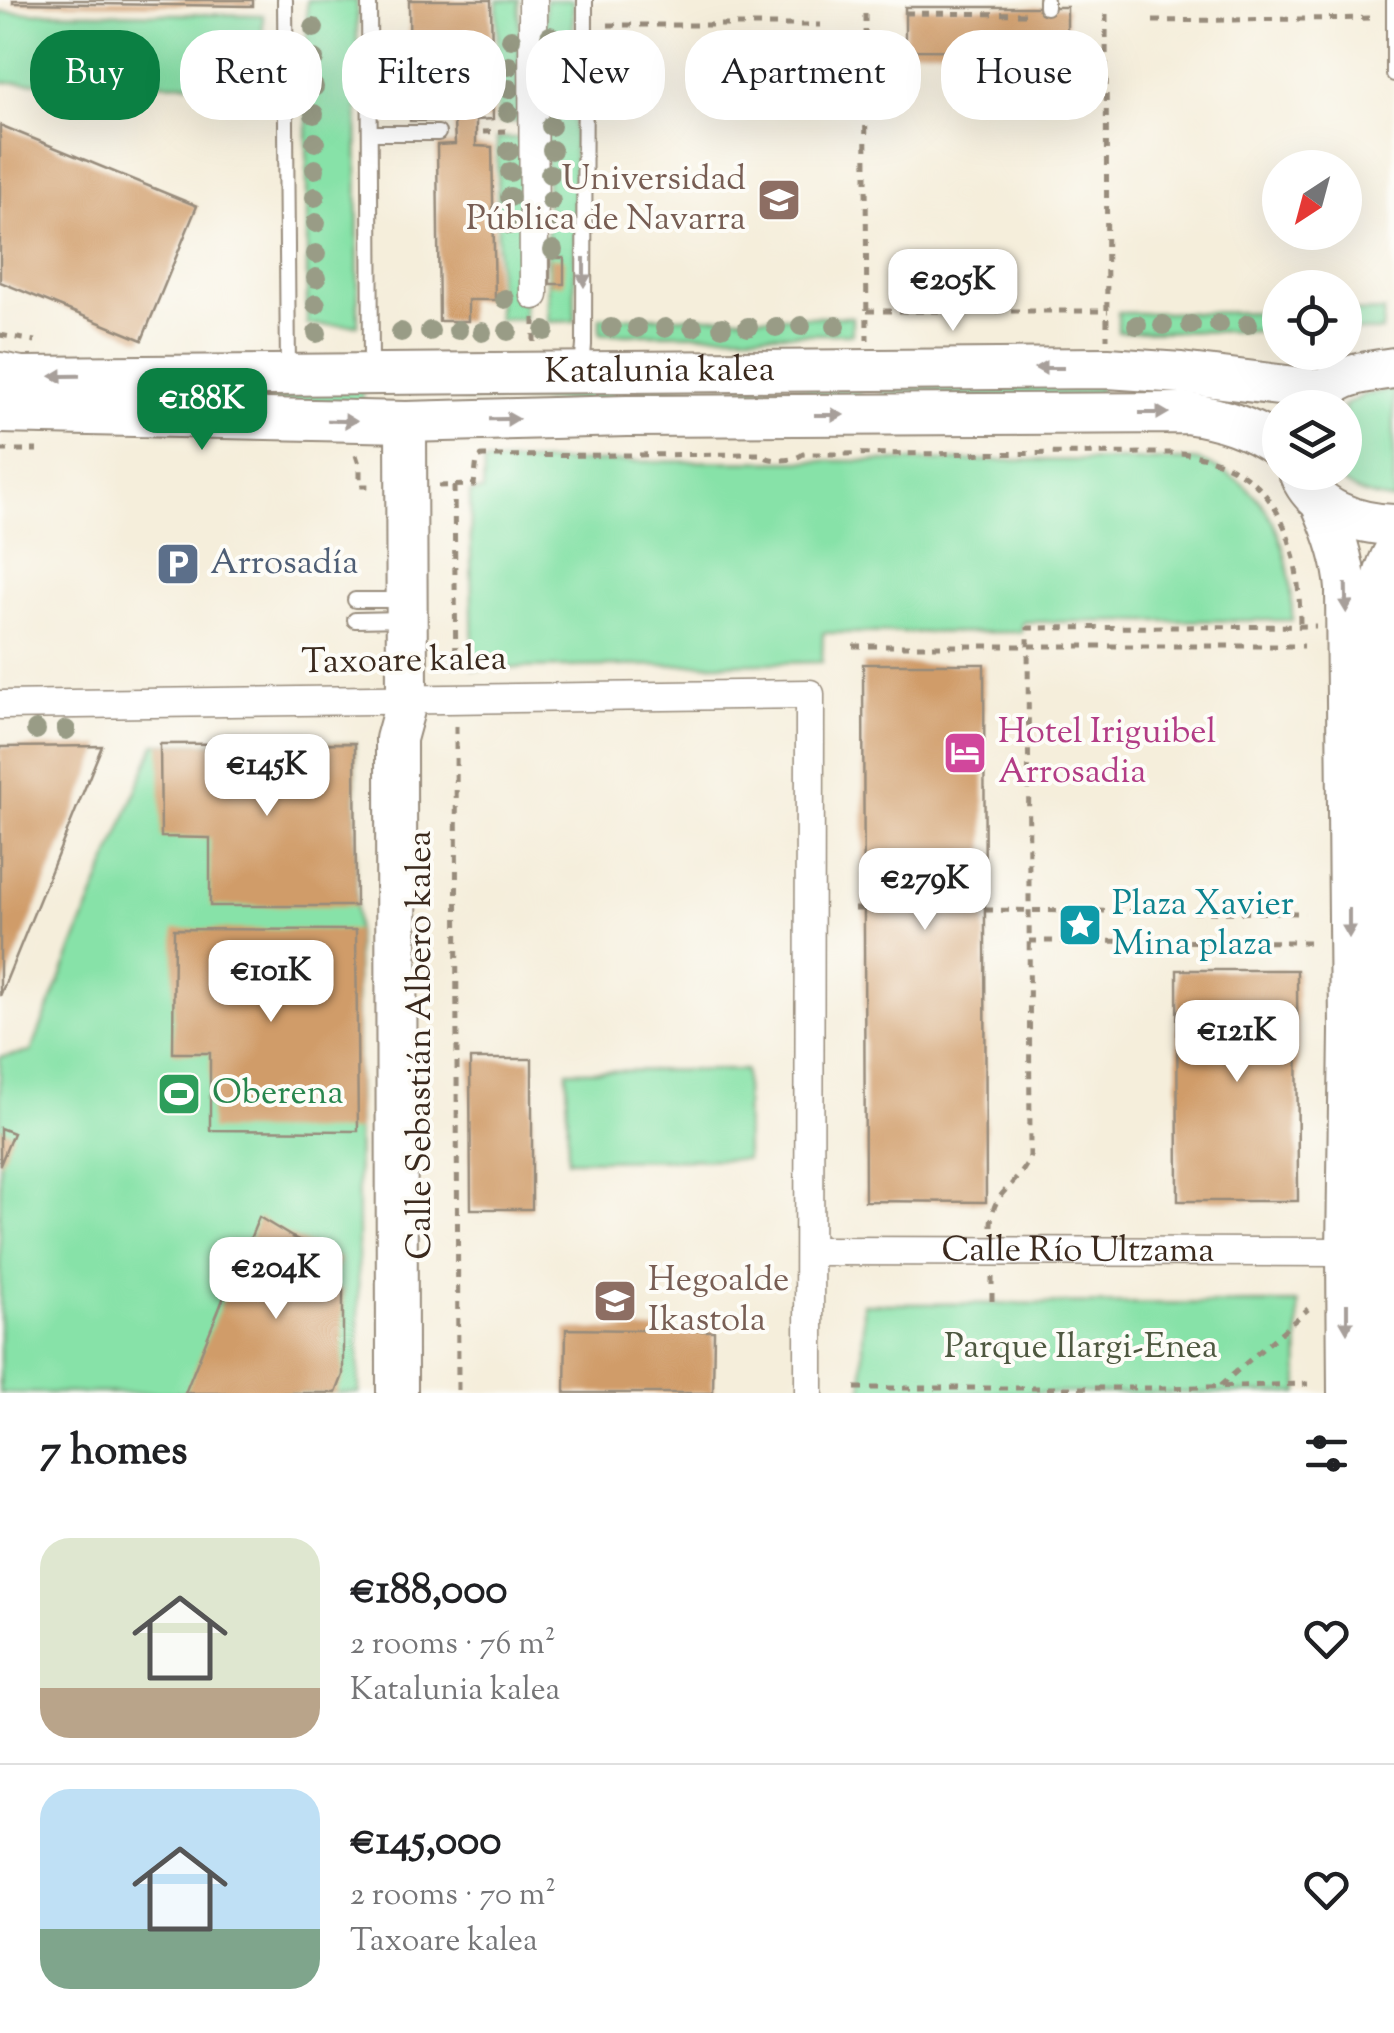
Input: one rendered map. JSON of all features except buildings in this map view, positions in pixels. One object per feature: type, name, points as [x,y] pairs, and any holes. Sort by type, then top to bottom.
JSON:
[{"type":"street","points":[[533,0],[534,308]]},
{"type":"street","name":"Katalunia kalea","points":[[0,373],[21,377],[1108,368],[1181,374],[1266,390]]},
{"type":"street","points":[[1329,390],[1358,373],[1394,368]]},
{"type":"street","name":"Katalunia kalea","points":[[0,413],[406,422],[626,416],[1186,413],[1213,417],[1262,435]]},
{"type":"street","name":"Calle Sebastián Albero kalea","points":[[398,1393],[396,739],[407,699],[406,422]]},
{"type":"street","points":[[1308,490],[1322,505],[1336,537],[1344,570],[1372,618]]},
{"type":"street","points":[[1322,505],[1358,520],[1394,525]]},
{"type":"street","points":[[1383,1393],[1375,1252],[1375,935],[1381,706],[1372,618],[1384,569],[1394,552]]},
{"type":"street","name":"Taxoare kalea","points":[[0,704],[810,694],[810,1251]]},
{"type":"street","name":"Calle Sebastián Albero kalea","points":[[407,699],[420,739],[423,1393]]},
{"type":"street","points":[[809,1393],[810,1251]]},
{"type":"street","name":"Calle Río Ultzama","points":[[810,1251],[1375,1252]]},
{"type":"street","points":[[1348,1393],[1375,1252]]},
{"type":"lane","points":[[285,0],[288,373]]},
{"type":"lane","points":[[369,0],[371,372]]},
{"type":"lane","points":[[582,372],[585,0]]},
{"type":"lane","points":[[1394,0],[1394,74]]},
{"type":"lane","points":[[370,133],[438,133]]},
{"type":"lane","points":[[355,600],[407,609]]},
{"type":"lane","points":[[354,620],[407,609]]},
{"type":"path","points":[[904,14],[1044,7]]},
{"type":"path","points":[[865,14],[867,334]]},
{"type":"path","points":[[1106,14],[1108,323]]},
{"type":"path","points":[[1152,21],[1394,18]]},
{"type":"path","points":[[608,25],[821,25]]},
{"type":"path","points":[[534,308],[534,338]]},
{"type":"path","points":[[867,311],[1108,311]]},
{"type":"path","points":[[0,335],[35,341]]},
{"type":"path","points":[[434,486],[474,485],[477,460],[482,456],[1202,456],[1246,474],[1271,502],[1296,562],[1300,627]]},
{"type":"path","points":[[454,485],[456,686]]},
{"type":"path","points":[[992,1304],[992,1209],[1030,1156],[1028,628],[1300,627],[1372,618]]},
{"type":"path","points":[[853,646],[1304,646]]},
{"type":"path","name":"Calle Sebastián Albero kalea","points":[[456,724],[458,1393]]},
{"type":"path","points":[[855,908],[864,909]]},
{"type":"path","points":[[985,910],[1304,913]]},
{"type":"path","points":[[1029,941],[1125,943],[1375,935]]},
{"type":"path","points":[[1219,1387],[1308,1309]]},
{"type":"path","points":[[855,1388],[1168,1391],[1308,1384]]},
{"type":"green space","points":[[307,0],[357,0],[357,30],[342,30],[342,120],[357,120],[358,325],[307,325],[307,120],[322,120],[322,30],[307,30]]},
{"type":"green space","points":[[497,0],[519,0],[520,122],[498,122],[506,120],[506,30],[497,30]]},
{"type":"green space","points":[[545,0],[573,0],[573,30],[545,30]]},
{"type":"green space","points":[[0,12],[263,15],[263,30],[180,30],[180,83],[160,83],[160,30],[30,30],[30,82],[0,82]]},
{"type":"green space","points":[[546,120],[574,120],[575,321],[548,322]]},
{"type":"green space","points":[[497,138],[523,138],[524,319],[498,319]]},
{"type":"green space","points":[[1384,311],[1382,331],[1362,331],[1362,312]]},
{"type":"green space","points":[[1262,312],[1262,331],[1118,332],[1118,313]]},
{"type":"green space","points":[[600,317],[852,317],[852,334],[600,334]]},
{"type":"green space","points":[[1100,385],[1099,396],[882,399],[881,386]]},
{"type":"green space","points":[[0,386],[362,389],[363,403],[219,403]]},
{"type":"green space","points":[[859,387],[860,398],[638,400],[638,388]]},
{"type":"green space","points":[[614,388],[615,400],[459,397],[461,390]]},
{"type":"green space","points":[[1394,389],[1394,501],[1355,490],[1362,490],[1364,395]]},
{"type":"green space","points":[[1199,460],[1242,484],[1269,516],[1288,566],[1292,620],[1023,622],[1021,632],[823,633],[822,662],[473,669],[470,493],[483,491],[484,462]]},
{"type":"green space","name":"Oberena","points":[[355,743],[359,1393],[0,1393],[0,1057],[31,1052],[155,744]]},
{"type":"green space","points":[[745,1070],[746,1159],[568,1160],[567,1071]]},
{"type":"green space","name":"Parque Ilargi-Enea","points":[[1298,1303],[1299,1393],[863,1393],[863,1304]]},
{"type":"place","name":"Universidad Pública de Navarra","points":[[779,200]]},
{"type":"place","name":"Arrosadía","points":[[178,564]]},
{"type":"place","name":"Hotel Iriguibel Arrosadia","points":[[965,753]]},
{"type":"place","name":"Plaza Xavier Mina plaza","points":[[1080,925]]},
{"type":"place","name":"Oberena","points":[[179,1094]]},
{"type":"place","name":"Hegoalde Ikastola","points":[[615,1301]]}]
